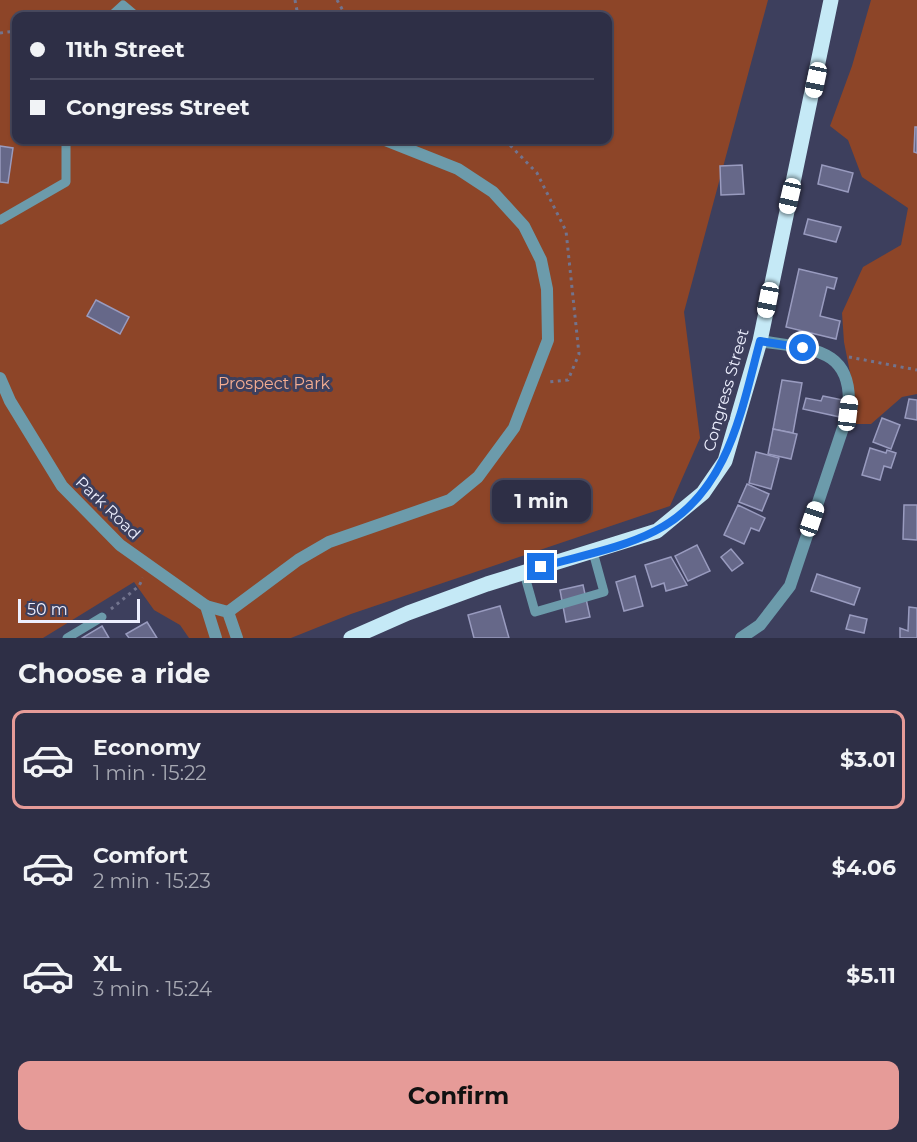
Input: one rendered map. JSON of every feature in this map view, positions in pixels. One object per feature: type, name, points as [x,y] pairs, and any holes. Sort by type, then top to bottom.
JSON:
[{"type":"main road","name":"Congress Street","points":[[351,638],[408,613],[657,531],[703,493],[724,461],[760,341],[831,0]]},
{"type":"street","points":[[237,638],[228,612],[298,560],[329,542],[450,500],[478,477],[514,428],[548,340],[547,289],[541,260],[524,226],[493,192],[458,169],[395,144]]},
{"type":"street","points":[[741,638],[760,625],[790,586],[848,413],[850,397],[844,376],[836,362],[823,352],[760,341]]},
{"type":"street","name":"Park Road","points":[[0,378],[10,401],[62,486],[120,546],[206,606],[228,612]]},
{"type":"street","points":[[206,606],[216,638]]},
{"type":"lane","points":[[115,12],[123,5],[131,12]]},
{"type":"lane","points":[[0,220],[66,182],[66,144]]},
{"type":"lane","points":[[524,573],[535,612],[604,592],[593,552]]},
{"type":"lane","points":[[67,638],[102,618]]},
{"type":"path","points":[[823,352],[917,370]]},
{"type":"path","points":[[102,618],[139,586],[149,566]]},
{"type":"green space","name":"Prospect Park","points":[[0,0],[768,0],[684,312],[700,438],[670,506],[351,614],[291,638],[189,638],[180,625],[154,610],[134,582],[43,638],[0,638]]},
{"type":"green space","points":[[871,0],[917,0],[917,394],[902,397],[871,424],[856,424],[855,398],[844,342],[842,313],[863,267],[901,245],[908,208],[862,177],[848,140],[830,126],[852,66]]},
{"type":"building","points":[[915,127],[917,127],[917,153],[914,152]]},
{"type":"building","points":[[0,146],[13,148],[8,183],[0,182]]},
{"type":"building","points":[[742,165],[744,194],[721,195],[720,166]]},
{"type":"building","points":[[822,165],[853,173],[848,192],[818,184]]},
{"type":"building","points":[[808,219],[841,227],[836,242],[804,234]]},
{"type":"building","points":[[799,269],[837,278],[834,289],[827,287],[820,316],[840,321],[836,339],[786,327]]},
{"type":"building","points":[[96,300],[129,317],[120,334],[87,316]]},
{"type":"building","points":[[782,380],[802,383],[793,433],[773,429]]},
{"type":"building","points":[[823,396],[843,400],[840,417],[803,409],[806,398],[821,401]]},
{"type":"building","points":[[909,399],[917,400],[917,420],[905,418]]},
{"type":"building","points":[[882,418],[900,425],[891,449],[873,442]]},
{"type":"building","points":[[773,429],[797,434],[791,459],[768,454]]},
{"type":"building","points":[[870,448],[886,453],[887,450],[896,453],[891,468],[884,466],[880,480],[862,475]]},
{"type":"building","points":[[756,452],[779,458],[771,489],[749,483]]},
{"type":"building","points":[[747,484],[769,494],[762,511],[739,502]]},
{"type":"building","points":[[738,505],[765,518],[759,531],[751,528],[744,544],[724,535]]},
{"type":"building","points":[[904,505],[917,505],[917,540],[903,539]]},
{"type":"building","points":[[697,545],[710,571],[688,581],[675,556]]},
{"type":"building","points":[[731,549],[743,563],[732,571],[721,557]]},
{"type":"building","points":[[671,557],[687,585],[666,591],[664,583],[652,587],[645,565]]},
{"type":"building","points":[[817,574],[860,588],[854,605],[811,591]]},
{"type":"building","points":[[635,576],[643,606],[624,611],[616,582]]},
{"type":"building","points":[[583,585],[590,617],[566,622],[560,590]]},
{"type":"building","points":[[500,606],[509,638],[474,638],[468,615]]},
{"type":"building","points":[[909,607],[917,608],[917,638],[900,638],[900,628],[908,631]]},
{"type":"building","points":[[850,615],[867,619],[864,633],[846,629]]},
{"type":"building","points":[[147,622],[157,638],[129,638],[126,634]]},
{"type":"building","points":[[102,626],[109,638],[82,638]]},
{"type":"route","points":[[541,567],[657,531],[681,513],[703,493],[724,461],[746,395],[760,341],[803,348]]}]
